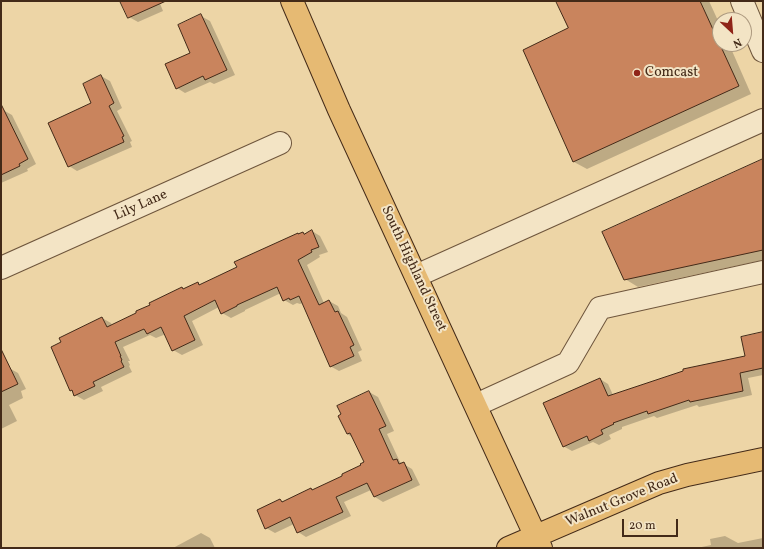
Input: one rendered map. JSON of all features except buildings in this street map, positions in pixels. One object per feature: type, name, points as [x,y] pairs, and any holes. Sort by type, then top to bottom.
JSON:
[{"type":"main road","name":"South Highland Street","points":[[292,1],[339,110],[539,542]]},
{"type":"main road","name":"Walnut Grove Road","points":[[508,548],[539,542],[659,483],[763,459]]},
{"type":"street","points":[[742,1],[763,51]]},
{"type":"street","points":[[416,276],[763,120]]},
{"type":"street","name":"Lily Lane","points":[[1,268],[280,143]]},
{"type":"street","points":[[476,405],[568,363],[600,308],[763,272]]},
{"type":"place","name":"Comcast","points":[[637,73]]}]
